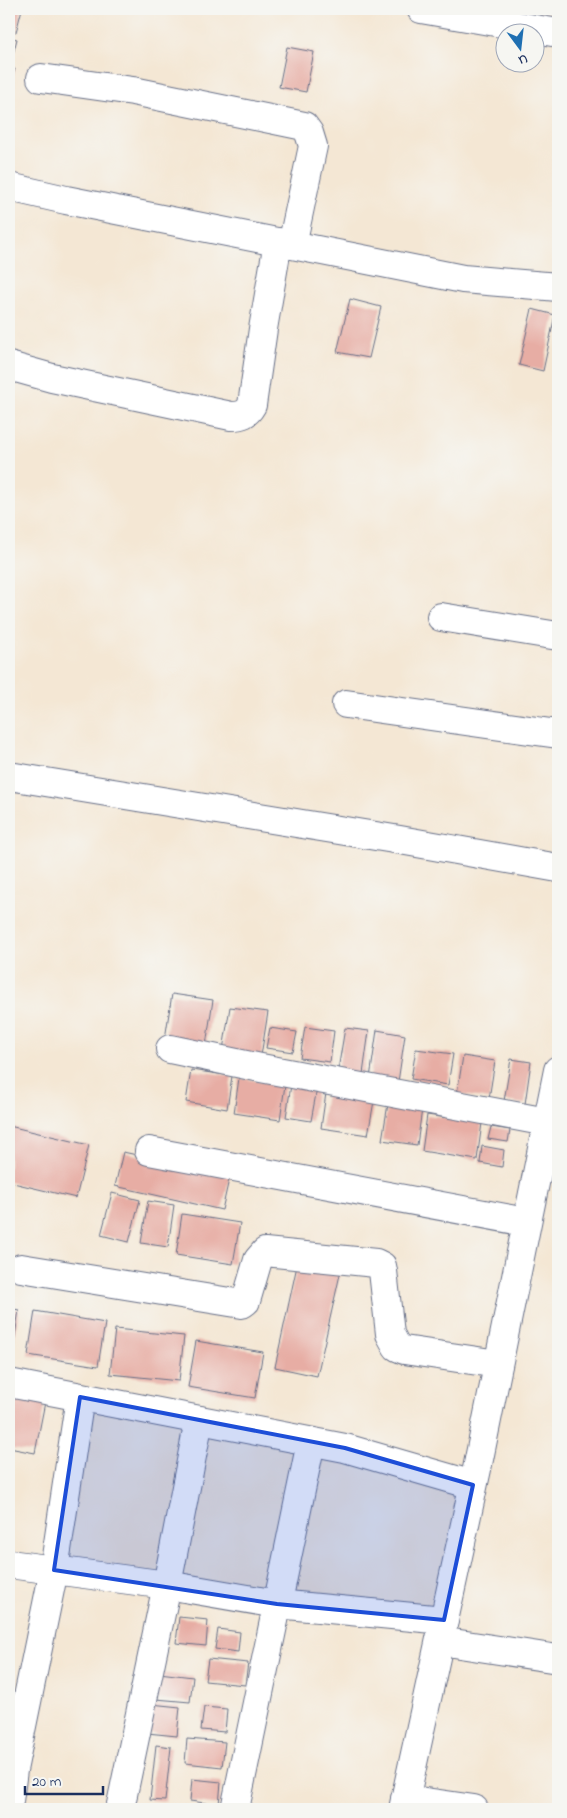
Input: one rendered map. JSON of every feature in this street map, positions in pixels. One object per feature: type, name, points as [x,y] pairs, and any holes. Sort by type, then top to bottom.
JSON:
[{"type":"street","points":[[421,9],[558,33]]},
{"type":"street","points":[[9,366],[61,380],[231,416],[240,416],[247,413],[252,405],[263,329],[313,146],[309,132],[304,126],[133,91],[41,78]]},
{"type":"street","points":[[9,187],[463,279],[558,287]]},
{"type":"street","points":[[441,617],[558,636]]},
{"type":"street","points":[[346,704],[558,734]]},
{"type":"street","points":[[9,776],[380,836],[558,868]]},
{"type":"street","points":[[170,1049],[547,1122]]},
{"type":"street","points":[[474,1809],[404,1804],[473,1485],[558,1070]]},
{"type":"street","points":[[150,1151],[526,1222]]},
{"type":"street","points":[[21,1268],[242,1304],[246,1301],[258,1260],[265,1252],[376,1263],[383,1269],[390,1334],[397,1347],[404,1350],[498,1364]]},
{"type":"street","points":[[9,1383],[344,1448],[473,1485]]},
{"type":"street","points":[[9,1801],[13,1770],[54,1570],[80,1397]]},
{"type":"street","points":[[120,1809],[199,1420]]},
{"type":"street","points":[[235,1809],[311,1442]]},
{"type":"street","points":[[9,1564],[167,1585],[442,1630],[558,1659]]},
{"type":"highlighted area","points":[[80,1397],[345,1448],[473,1485],[444,1620],[277,1604],[54,1570]]},
{"type":"building","points":[[9,9],[22,9],[16,32],[9,30]]},
{"type":"building","points":[[9,37],[17,39],[11,62],[9,61]]},
{"type":"building","points":[[287,47],[314,52],[306,92],[279,87]]},
{"type":"building","points":[[9,67],[15,69],[9,88]]},
{"type":"building","points":[[350,299],[381,307],[369,358],[337,352]]},
{"type":"building","points":[[532,309],[555,315],[543,371],[519,365]]},
{"type":"building","points":[[172,994],[213,1000],[206,1045],[165,1039]]},
{"type":"building","points":[[230,1007],[268,1012],[261,1056],[223,1050]]},
{"type":"building","points":[[305,1027],[334,1031],[330,1062],[300,1058]]},
{"type":"building","points":[[270,1028],[297,1032],[293,1052],[266,1048]]},
{"type":"building","points":[[345,1028],[369,1031],[363,1074],[338,1070]]},
{"type":"building","points":[[377,1030],[405,1035],[398,1082],[370,1078]]},
{"type":"building","points":[[416,1049],[453,1054],[448,1085],[411,1079]]},
{"type":"building","points":[[463,1056],[495,1061],[489,1099],[457,1094]]},
{"type":"building","points":[[511,1059],[531,1062],[525,1104],[504,1101]]},
{"type":"building","points":[[191,1070],[232,1076],[227,1109],[186,1102]]},
{"type":"building","points":[[239,1078],[285,1085],[280,1120],[234,1113]]},
{"type":"building","points":[[291,1085],[317,1088],[311,1121],[286,1117]]},
{"type":"building","points":[[326,1093],[374,1101],[368,1135],[321,1128]]},
{"type":"building","points":[[388,1104],[422,1109],[417,1145],[382,1140]]},
{"type":"building","points":[[427,1115],[482,1123],[477,1160],[422,1151]]},
{"type":"building","points":[[9,1126],[89,1145],[76,1198],[9,1182]]},
{"type":"building","points":[[491,1127],[510,1130],[508,1142],[488,1139]]},
{"type":"building","points":[[482,1146],[504,1150],[502,1167],[480,1163]]},
{"type":"building","points":[[123,1152],[230,1175],[222,1210],[115,1186]]},
{"type":"building","points":[[112,1193],[140,1200],[129,1242],[101,1235]]},
{"type":"building","points":[[148,1201],[174,1205],[168,1247],[141,1243]]},
{"type":"building","points":[[182,1214],[240,1223],[233,1264],[176,1255]]},
{"type":"building","points":[[298,1261],[341,1270],[317,1376],[275,1367]]},
{"type":"building","points":[[9,1308],[19,1310],[12,1355],[9,1355]]},
{"type":"building","points":[[35,1311],[105,1323],[98,1366],[28,1355]]},
{"type":"building","points":[[115,1329],[184,1336],[179,1381],[110,1374]]},
{"type":"building","points":[[196,1341],[263,1352],[255,1398],[188,1387]]},
{"type":"building","points":[[9,1395],[45,1402],[35,1453],[9,1448]]},
{"type":"building","points":[[179,1617],[208,1620],[206,1646],[176,1643]]},
{"type":"building","points":[[218,1629],[240,1632],[238,1652],[215,1649]]},
{"type":"building","points":[[208,1659],[248,1663],[245,1685],[205,1681]]},
{"type":"building","points":[[159,1673],[193,1677],[190,1702],[156,1699]]},
{"type":"building","points":[[151,1704],[180,1707],[177,1736],[147,1733]]},
{"type":"building","points":[[204,1707],[227,1709],[225,1732],[201,1730]]},
{"type":"building","points":[[187,1739],[225,1742],[222,1767],[185,1763]]},
{"type":"building","points":[[156,1745],[171,1747],[165,1801],[150,1800]]},
{"type":"building","points":[[192,1779],[221,1782],[219,1805],[190,1801]]}]
